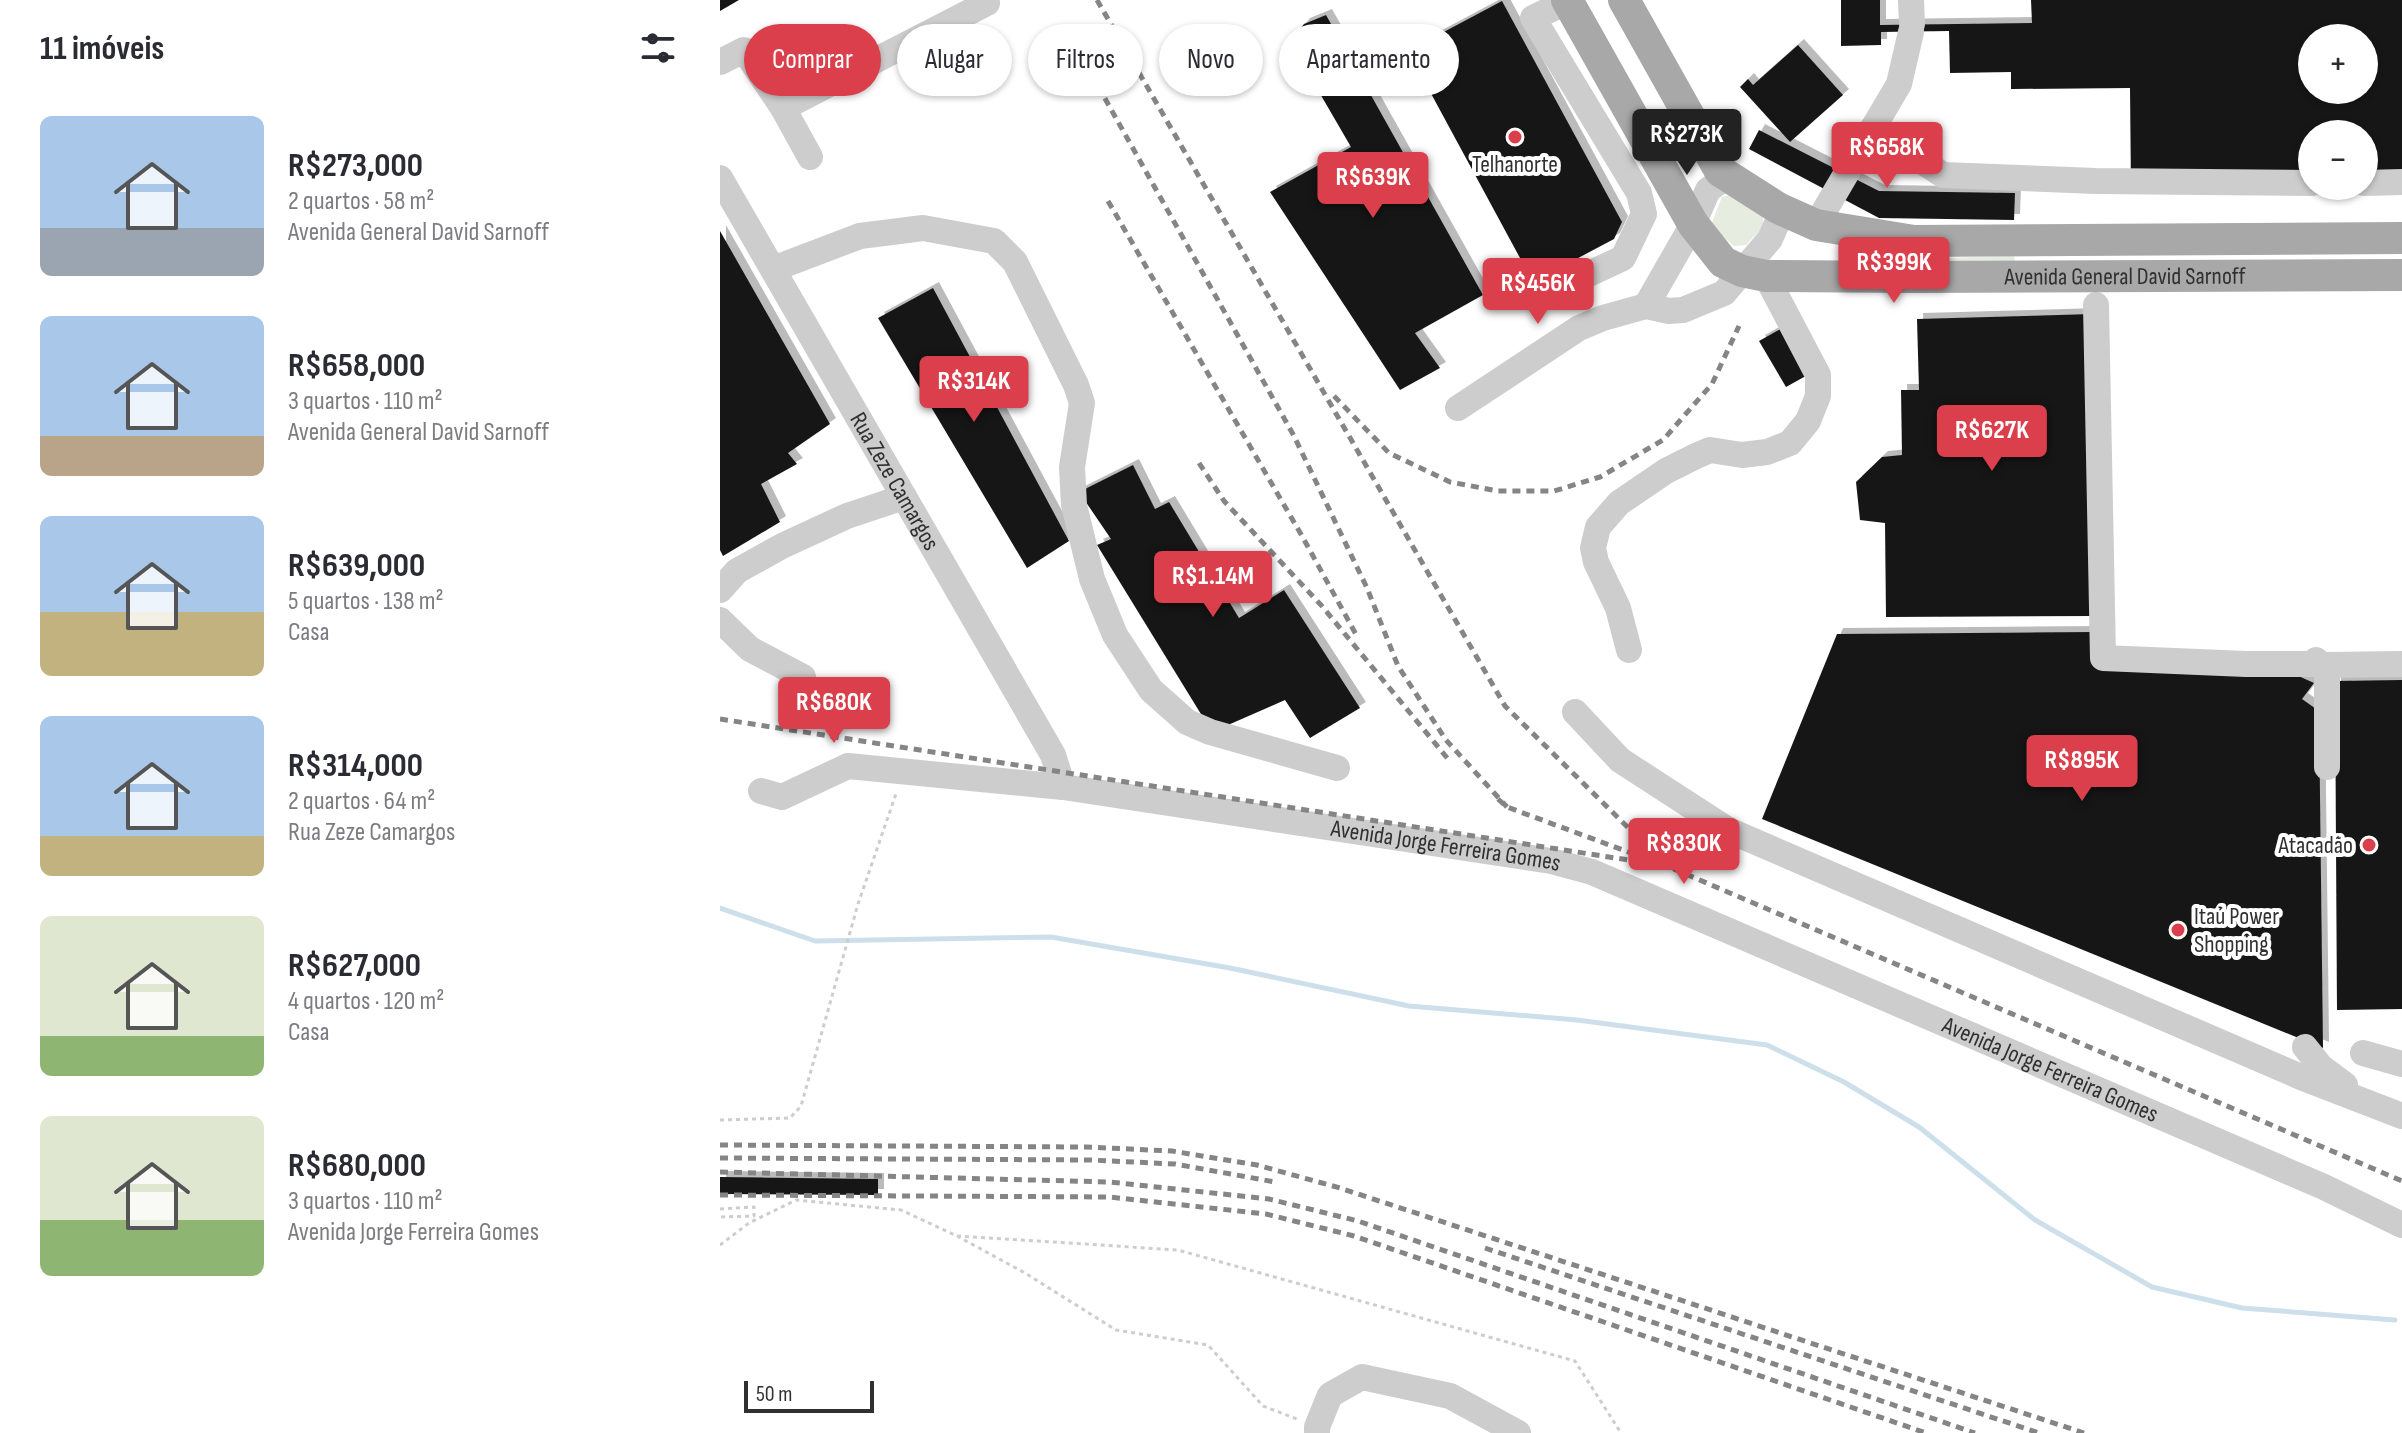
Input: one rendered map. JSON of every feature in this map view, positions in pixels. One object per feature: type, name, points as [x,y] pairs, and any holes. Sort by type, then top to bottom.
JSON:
[{"type":"main road","points":[[1567,0],[1693,224],[1723,262],[1754,273]]},
{"type":"main road","name":"Avenida General David Sarnoff","points":[[1624,0],[1720,171],[1778,208],[1816,225],[1914,241],[2402,238]]},
{"type":"main road","name":"Avenida General David Sarnoff","points":[[1754,273],[2402,275]]},
{"type":"street","points":[[1561,287],[1623,258],[1644,214],[1639,193],[1533,18],[1567,0]]},
{"type":"street","points":[[783,108],[987,3]]},
{"type":"street","points":[[1816,225],[1899,84],[1912,19]]},
{"type":"street","points":[[720,62],[744,50],[783,108],[810,157]]},
{"type":"street","points":[[1872,129],[1943,175],[2096,181],[2298,183]]},
{"type":"street","name":"Rua Zeze Camargos","points":[[720,178],[1053,755],[1063,787]]},
{"type":"street","points":[[1646,306],[1693,224],[1708,190],[1730,179]]},
{"type":"street","points":[[2378,183],[2402,182]]},
{"type":"street","points":[[1458,408],[1579,328],[1646,306],[1669,311],[1699,305],[1724,293],[1754,273],[1778,221],[1778,208]]},
{"type":"street","points":[[773,269],[860,236],[923,228],[994,241],[1015,262],[1082,403],[1072,467],[1074,505],[1092,579],[1115,635],[1151,690],[1187,722],[1224,736],[1337,768]]},
{"type":"street","points":[[1629,650],[1618,608],[1596,562],[1593,548],[1598,527],[1619,503],[1666,471],[1696,456],[1710,450],[1742,455],[1767,452],[1790,443],[1808,421],[1818,396],[1818,375],[1754,273]]},
{"type":"street","points":[[2096,305],[2103,658],[2246,664],[2402,664]]},
{"type":"street","points":[[720,590],[737,571],[782,546],[847,516],[904,497]]},
{"type":"street","points":[[720,620],[750,649],[803,677]]},
{"type":"street","points":[[2320,663],[2327,767]]},
{"type":"street","points":[[1575,712],[1620,760],[1728,830],[2301,1077],[2402,1116]]},
{"type":"street","name":"Avenida Jorge Ferreira Gomes","points":[[761,791],[782,797],[848,766],[1063,787],[1551,861],[1592,872],[2324,1187],[2402,1225]]},
{"type":"street","points":[[2305,1047],[2321,1067],[2367,1102]]},
{"type":"street","points":[[2363,1053],[2402,1064]]},
{"type":"street","points":[[1317,1430],[1330,1395],[1362,1377],[1450,1396],[1518,1433]]},
{"type":"path","points":[[720,1120],[790,1118],[801,1106],[858,904],[903,773]]},
{"type":"path","points":[[720,1245],[749,1223],[796,1200],[901,1210],[1025,1273],[1116,1330],[1208,1345],[1263,1406],[1317,1430]]},
{"type":"path","points":[[720,1209],[754,1207],[754,1216],[720,1217]]},
{"type":"path","points":[[957,1236],[1178,1250],[1575,1361],[1621,1433]]},
{"type":"shaded area","points":[[1735,193],[1763,209],[1763,227],[1746,245],[1734,246],[1712,222],[1722,197]]},
{"type":"shaded area","points":[[2014,256],[2017,271],[1845,267],[1881,260]]},
{"type":"building","points":[[720,0],[739,0],[720,11]]},
{"type":"building","points":[[1841,0],[1880,0],[1880,25],[2032,23],[2031,0],[2402,0],[2402,187],[2378,187],[2378,120],[2298,120],[2298,188],[2131,190],[2130,88],[2011,89],[2011,72],[1950,73],[1949,31],[1881,32],[1881,45],[1841,46]]},
{"type":"building","name":"Telhanorte","points":[[1502,1],[1622,222],[1614,239],[1533,282],[1432,96],[1459,96],[1459,24]]},
{"type":"building","points":[[1326,15],[1331,24],[1304,24]]},
{"type":"building","points":[[1798,45],[1843,95],[1790,142],[1740,87],[1748,79],[1753,85]]},
{"type":"building","points":[[1321,96],[1371,96],[1483,295],[1415,333],[1440,368],[1400,390],[1270,192],[1351,147]]},
{"type":"building","points":[[1759,130],[1879,191],[2015,193],[2014,220],[1879,218],[1749,149]]},
{"type":"building","points":[[720,231],[830,424],[788,453],[797,464],[761,484],[780,522],[723,556],[720,550]]},
{"type":"building","points":[[933,288],[1069,541],[1027,568],[878,318]]},
{"type":"building","points":[[2092,314],[2094,616],[1886,617],[1885,523],[1860,520],[1856,482],[1882,457],[1902,455],[1901,390],[1919,390],[1917,319]]},
{"type":"building","points":[[1786,326],[1813,372],[1786,387],[1759,341]]},
{"type":"building","points":[[1133,465],[1155,509],[1169,502],[1239,618],[1284,590],[1360,708],[1310,738],[1285,700],[1212,732],[1097,545],[1111,539],[1079,492]]},
{"type":"building","name":"Itaú Power Shopping","points":[[2093,632],[2092,660],[2294,674],[2314,683],[2302,699],[2319,711],[2323,1048],[1762,819],[1837,634]]},
{"type":"building","name":"Atacadão","points":[[2402,680],[2402,1009],[2337,1010],[2335,681]]},
{"type":"building","points":[[720,1177],[878,1179],[878,1195],[720,1194]]},
{"type":"waterway","points":[[720,908],[815,941],[1051,937],[1230,968],[1409,1006],[1577,1020],[1767,1045],[1844,1082],[1919,1127],[2035,1220],[2152,1287],[2242,1308],[2395,1320]]},
{"type":"railway","points":[[1097,0],[1505,706],[1667,866],[2402,1181]]},
{"type":"railway","points":[[1104,96],[1294,436],[1367,588],[1398,666],[1446,740],[1507,807]]},
{"type":"railway","points":[[1108,201],[1358,638]]},
{"type":"railway","points":[[1334,396],[1389,453],[1450,482],[1498,491],[1554,491],[1600,477],[1663,440],[1712,384],[1739,326]]},
{"type":"railway","points":[[1199,463],[1224,501],[1321,605],[1448,759]]},
{"type":"railway","points":[[720,719],[1667,866]]},
{"type":"railway","points":[[1498,799],[1507,807],[1631,853]]},
{"type":"railway","points":[[720,1145],[1086,1147],[1172,1151],[1257,1165],[1340,1188],[2084,1433]]},
{"type":"railway","points":[[720,1158],[1090,1160],[1175,1164],[1275,1182]]},
{"type":"railway","points":[[720,1172],[1110,1182],[1269,1199],[1358,1221],[1975,1433]]},
{"type":"railway","points":[[720,1195],[1109,1197],[1266,1214],[1354,1236],[1926,1433]]},
{"type":"railway","points":[[1485,1248],[2039,1433]]},
{"type":"place","name":"Telhanorte","points":[[1515,137]]},
{"type":"place","name":"Atacadão","points":[[2369,845]]},
{"type":"place","name":"Itaú Power Shopping","points":[[2178,930]]}]
